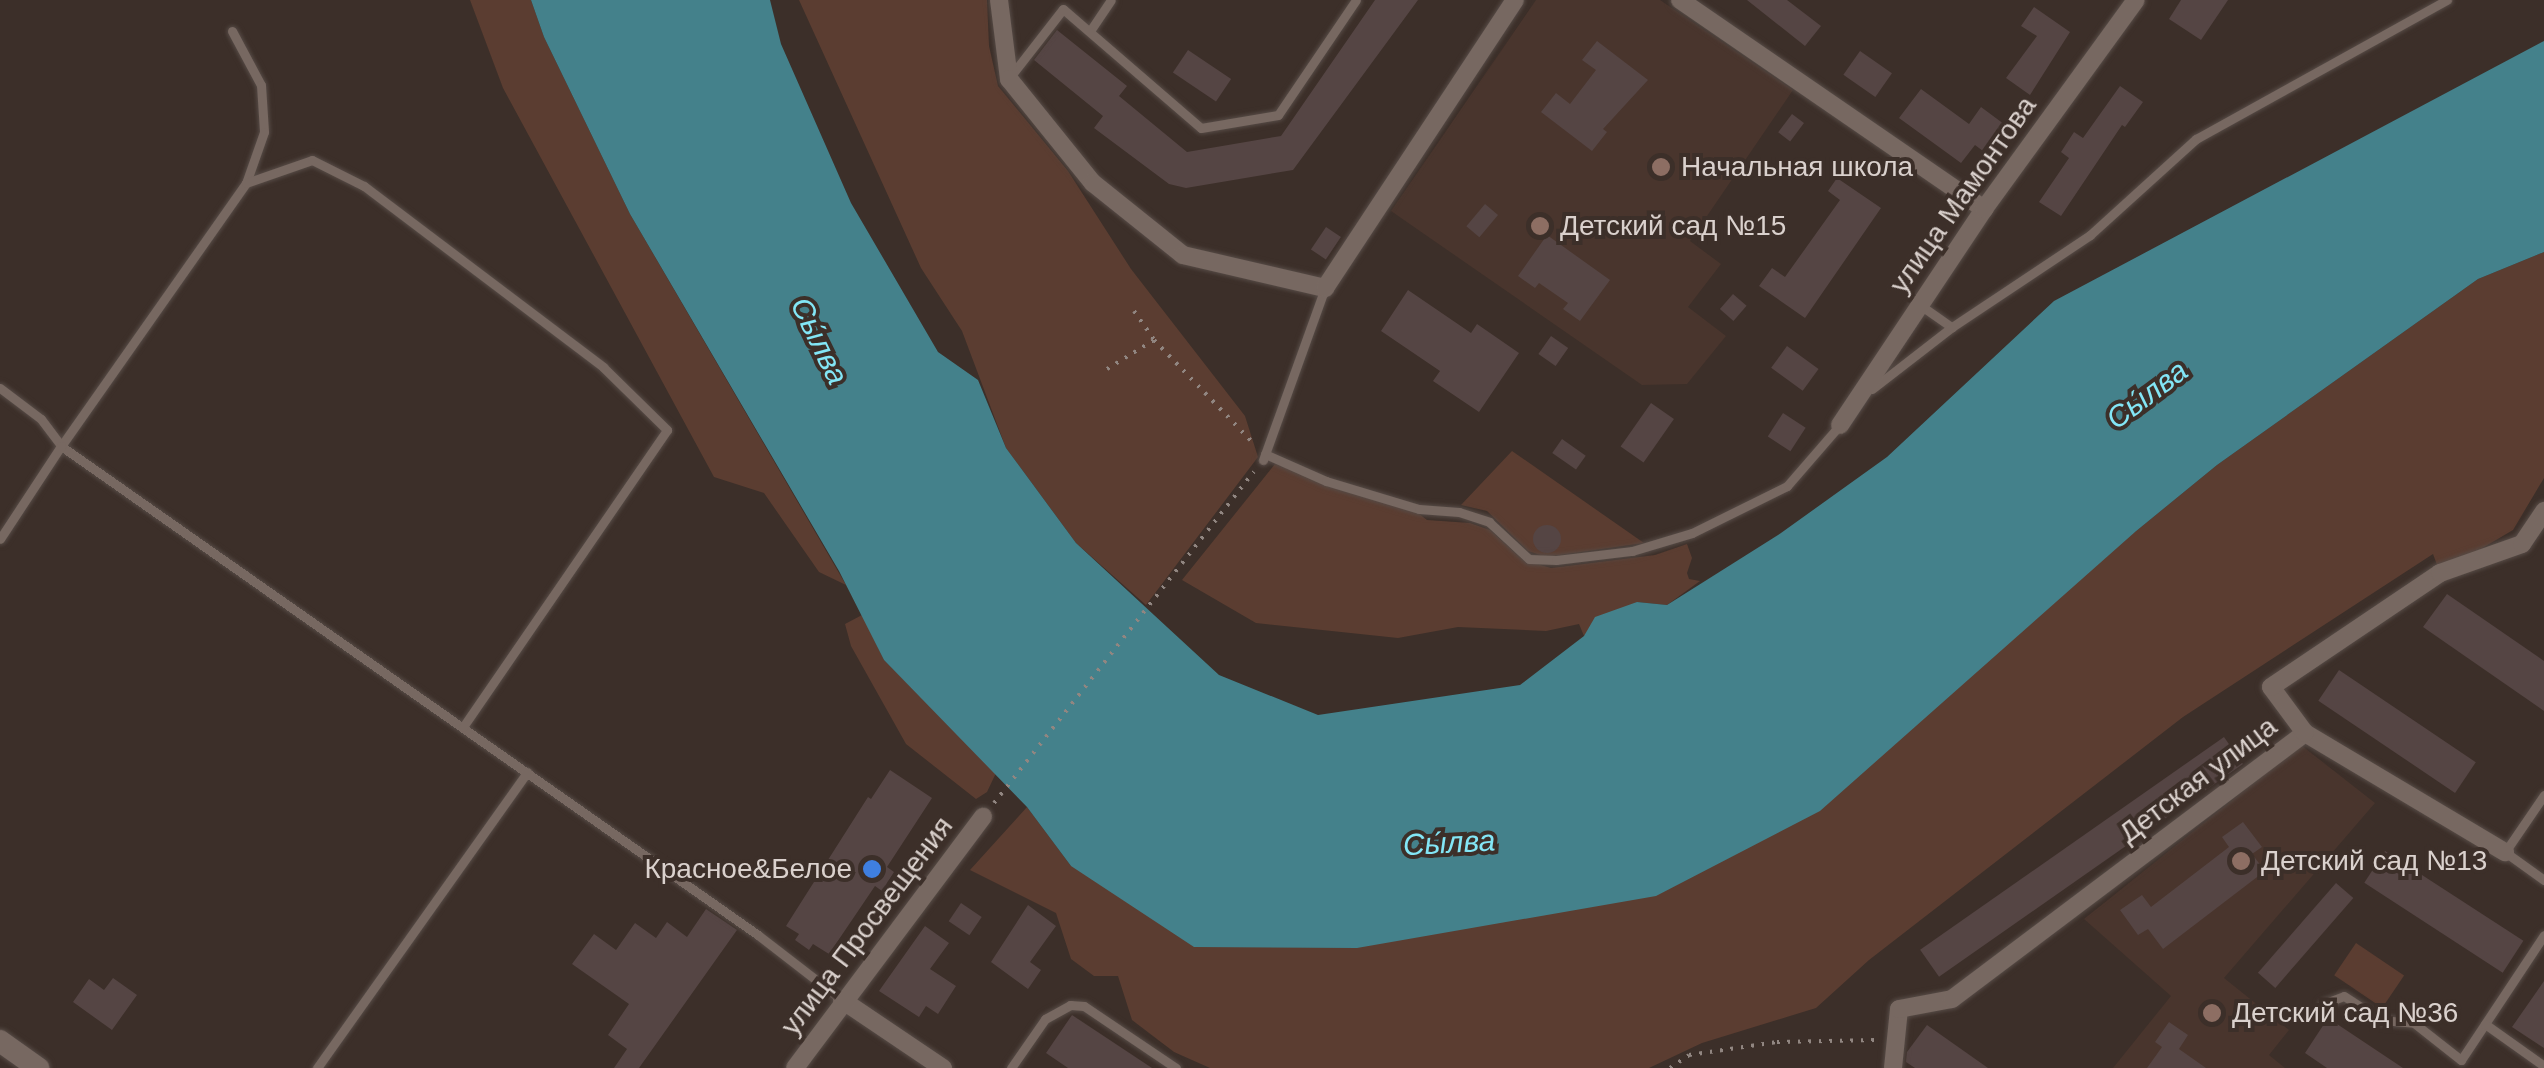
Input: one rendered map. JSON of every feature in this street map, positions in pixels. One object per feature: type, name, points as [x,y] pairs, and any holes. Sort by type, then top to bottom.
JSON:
[{"type":"street","points":[[1000,0],[1009,79],[1092,183],[1184,255],[1326,288],[1515,0]]},
{"type":"street","points":[[1680,0],[1984,209]]},
{"type":"street","name":"улица Мамонтова","points":[[1840,425],[1984,209],[2136,0]]},
{"type":"street","name":"Детская улица","points":[[1893,1068],[1899,1010],[1952,999],[2305,732],[2271,687],[2440,573],[2522,544],[2544,511]]},
{"type":"street","points":[[2305,732],[2505,852]]},
{"type":"street","name":"улица Просвещения","points":[[795,1068],[842,1000],[986,814]]},
{"type":"street","points":[[842,1000],[943,1068]]},
{"type":"street","points":[[0,1040],[38,1068]]},
{"type":"lane","points":[[1090,31],[1111,0]]},
{"type":"lane","points":[[1009,79],[1063,9],[1201,128],[1278,116],[1356,0]]},
{"type":"lane","points":[[1856,400],[1952,327],[2090,235],[2196,139],[2447,0]]},
{"type":"lane","points":[[0,539],[246,184],[264,132],[261,85],[232,31]]},
{"type":"lane","points":[[246,184],[312,160],[364,186],[603,368],[668,430],[463,727]]},
{"type":"lane","points":[[1326,288],[1264,457],[1419,509],[1459,512],[1489,522],[1529,558],[1556,560],[1632,552],[1692,532],[1787,486],[1840,425]]},
{"type":"lane","points":[[1920,304],[1952,327]]},
{"type":"lane","points":[[0,388],[41,419],[61,446],[758,935],[842,1000]]},
{"type":"lane","points":[[317,1068],[527,772]]},
{"type":"lane","points":[[2544,795],[2505,852],[2544,880]]},
{"type":"lane","points":[[2323,1004],[2344,996],[2381,1020],[2414,1023],[2461,1060],[2544,935]]},
{"type":"lane","points":[[1011,1068],[1044,1019],[1070,1004],[1084,1006],[1176,1068]]},
{"type":"lane","points":[[2485,1024],[2544,1066]]},
{"type":"path","points":[[986,814],[1191,558],[1264,457],[1154,340],[1134,311]]},
{"type":"path","points":[[1107,369],[1154,340]]},
{"type":"path","points":[[1670,1068],[1689,1056],[1777,1042],[1896,1040]]},
{"type":"shaded area","points":[[470,0],[531,0],[544,37],[630,214],[846,585],[819,572],[764,493],[714,477],[503,88]]},
{"type":"shaded area","points":[[799,0],[987,0],[989,46],[998,86],[1068,171],[1131,269],[1245,416],[1258,457],[1146,605],[1076,543],[1006,448],[962,331],[921,268]]},
{"type":"shaded area","points":[[1536,0],[1660,0],[1793,90],[1690,241],[1721,264],[1688,307],[1726,336],[1687,384],[1642,385],[1391,211]]},
{"type":"shaded area","points":[[2544,252],[2544,478],[2513,530],[2440,573],[2433,554],[2183,717],[1869,960],[1816,1008],[1702,1043],[1649,1068],[1210,1068],[1174,1052],[1132,1020],[1118,976],[1094,976],[1071,959],[1056,913],[970,870],[1027,807],[1071,866],[2135,532],[2217,465],[2478,279]]},
{"type":"shaded area","points":[[1512,451],[1644,543],[1546,557],[1528,551],[1487,511],[1461,505]]},
{"type":"shaded area","points":[[1275,464],[1418,513],[1427,520],[1470,523],[1490,530],[1523,560],[1551,568],[1655,555],[1687,544],[1692,558],[1689,579],[1700,581],[1667,605],[1637,602],[1584,636],[1579,624],[1546,631],[1458,627],[1398,638],[1256,623],[1182,580]]},
{"type":"shaded area","points":[[862,615],[884,660],[996,773],[987,792],[976,799],[906,744],[851,646],[845,624]]},
{"type":"shaded area","name":"Детский сад №13","points":[[2301,745],[2375,803],[2224,978],[2289,1030],[2269,1055],[2285,1068],[2113,1068],[2171,996],[2084,919]]},
{"type":"shaded area","points":[[2356,943],[2404,975],[2382,1008],[2334,975]]},
{"type":"water","name":"Сы́лва","points":[[531,0],[770,0],[781,44],[851,203],[938,352],[978,380],[1006,448],[1076,543],[1219,675],[1318,715],[1520,685],[1584,636],[1595,617],[1637,602],[1667,605],[1781,533],[1887,457],[2054,301],[2544,41],[2544,252],[2478,279],[2217,465],[2135,532],[1820,811],[1656,896],[1357,948],[1194,947],[1071,866],[1027,807],[884,660],[839,571],[630,214],[544,37]]},
{"type":"building","points":[[1375,0],[1418,0],[1293,170],[1186,188],[1169,184],[1094,128],[1103,116],[1034,60],[1057,30],[1127,86],[1119,96],[1187,152],[1281,136]]},
{"type":"building","points":[[1747,0],[1787,0],[1821,26],[1805,46]]},
{"type":"building","points":[[2181,0],[2228,0],[2201,40],[2169,19]]},
{"type":"building","points":[[2034,7],[2070,32],[2030,95],[2006,78],[2037,36],[2021,26]]},
{"type":"building","points":[[1597,41],[1648,80],[1603,129],[1607,132],[1592,151],[1541,112],[1556,93],[1570,104],[1596,70],[1582,60]]},
{"type":"building","points":[[1188,50],[1231,79],[1216,101],[1173,72]]},
{"type":"building","points":[[1860,51],[1892,73],[1875,97],[1843,75]]},
{"type":"building","points":[[2120,86],[2143,102],[2125,127],[2122,125],[2061,216],[2039,202],[2069,158],[2061,152],[2074,132],[2083,138]]},
{"type":"building","points":[[1921,89],[1969,124],[1981,107],[2012,130],[1991,157],[1975,145],[1961,163],[1899,118]]},
{"type":"building","points":[[1792,114],[1804,123],[1790,141],[1778,132]]},
{"type":"building","points":[[1837,178],[1881,208],[1805,318],[1759,286],[1772,268],[1785,277],[1840,200],[1828,191]]},
{"type":"building","points":[[1485,204],[1498,215],[1479,237],[1466,226]]},
{"type":"building","points":[[1326,227],[1341,237],[1326,259],[1311,249]]},
{"type":"building","points":[[1547,235],[1610,280],[1580,321],[1563,309],[1568,303],[1539,283],[1535,288],[1518,276]]},
{"type":"building","points":[[1408,290],[1471,333],[1477,324],[1519,353],[1479,412],[1433,381],[1440,371],[1381,331]]},
{"type":"building","points":[[1733,294],[1747,306],[1733,321],[1720,309]]},
{"type":"building","points":[[1551,336],[1568,348],[1556,366],[1538,354]]},
{"type":"building","points":[[1787,346],[1819,369],[1803,391],[1771,368]]},
{"type":"building","points":[[1651,403],[1674,419],[1644,462],[1621,446]]},
{"type":"building","points":[[1783,413],[1806,428],[1790,451],[1768,436]]},
{"type":"building","points":[[1562,439],[1586,456],[1576,470],[1552,453]]},
{"type":"building","points":[[1547,525],[1557,529],[1561,539],[1557,549],[1547,553],[1537,549],[1533,539],[1537,529]]},
{"type":"building","points":[[2447,594],[2544,661],[2544,711],[2423,627]]},
{"type":"building","points":[[2339,670],[2476,762],[2455,793],[2318,701]]},
{"type":"building","points":[[2224,737],[2243,764],[1939,977],[1920,950]]},
{"type":"building","points":[[890,770],[932,798],[887,867],[894,872],[882,891],[875,886],[829,954],[813,944],[809,950],[795,940],[799,934],[786,926],[868,797],[871,799]]},
{"type":"building","points":[[2243,822],[2262,847],[2252,854],[2265,871],[2163,949],[2148,929],[2138,935],[2120,910],[2142,895],[2151,907],[2229,847],[2222,837]]},
{"type":"building","points":[[2385,851],[2523,941],[2503,973],[2364,883]]},
{"type":"building","points":[[2336,883],[2353,898],[2275,988],[2258,973]]},
{"type":"building","points":[[961,903],[982,917],[969,935],[949,921]]},
{"type":"building","points":[[1028,905],[1056,926],[1030,962],[1041,970],[1028,989],[991,962]]},
{"type":"building","points":[[706,909],[737,930],[639,1068],[614,1068],[627,1049],[608,1035],[629,1004],[572,964],[594,934],[616,950],[635,923],[656,938],[667,922],[687,937]]},
{"type":"building","points":[[925,926],[949,943],[930,969],[956,986],[938,1014],[926,1006],[919,1017],[879,991]]},
{"type":"building","points":[[113,978],[137,995],[112,1030],[73,1002],[89,979],[104,990]]},
{"type":"building","points":[[2544,981],[2544,1048],[2512,1027]]},
{"type":"building","points":[[1072,1015],[1152,1068],[1068,1068],[1046,1053]]},
{"type":"building","points":[[2328,1018],[2403,1068],[2327,1068],[2305,1053]]},
{"type":"building","points":[[2169,1022],[2188,1035],[2179,1049],[2206,1068],[2147,1068],[2162,1047],[2155,1042]]},
{"type":"building","points":[[1927,1025],[1988,1068],[1915,1068],[1906,1062],[1907,1052]]},
{"type":"place","name":"Начальная школа","points":[[1661,167]]},
{"type":"place","name":"Детский сад №15","points":[[1540,226]]},
{"type":"place","name":"Детский сад №13","points":[[2241,861]]},
{"type":"place","name":"Красное&Белое","points":[[872,869]]},
{"type":"place","name":"Детский сад №36","points":[[2212,1013]]}]
